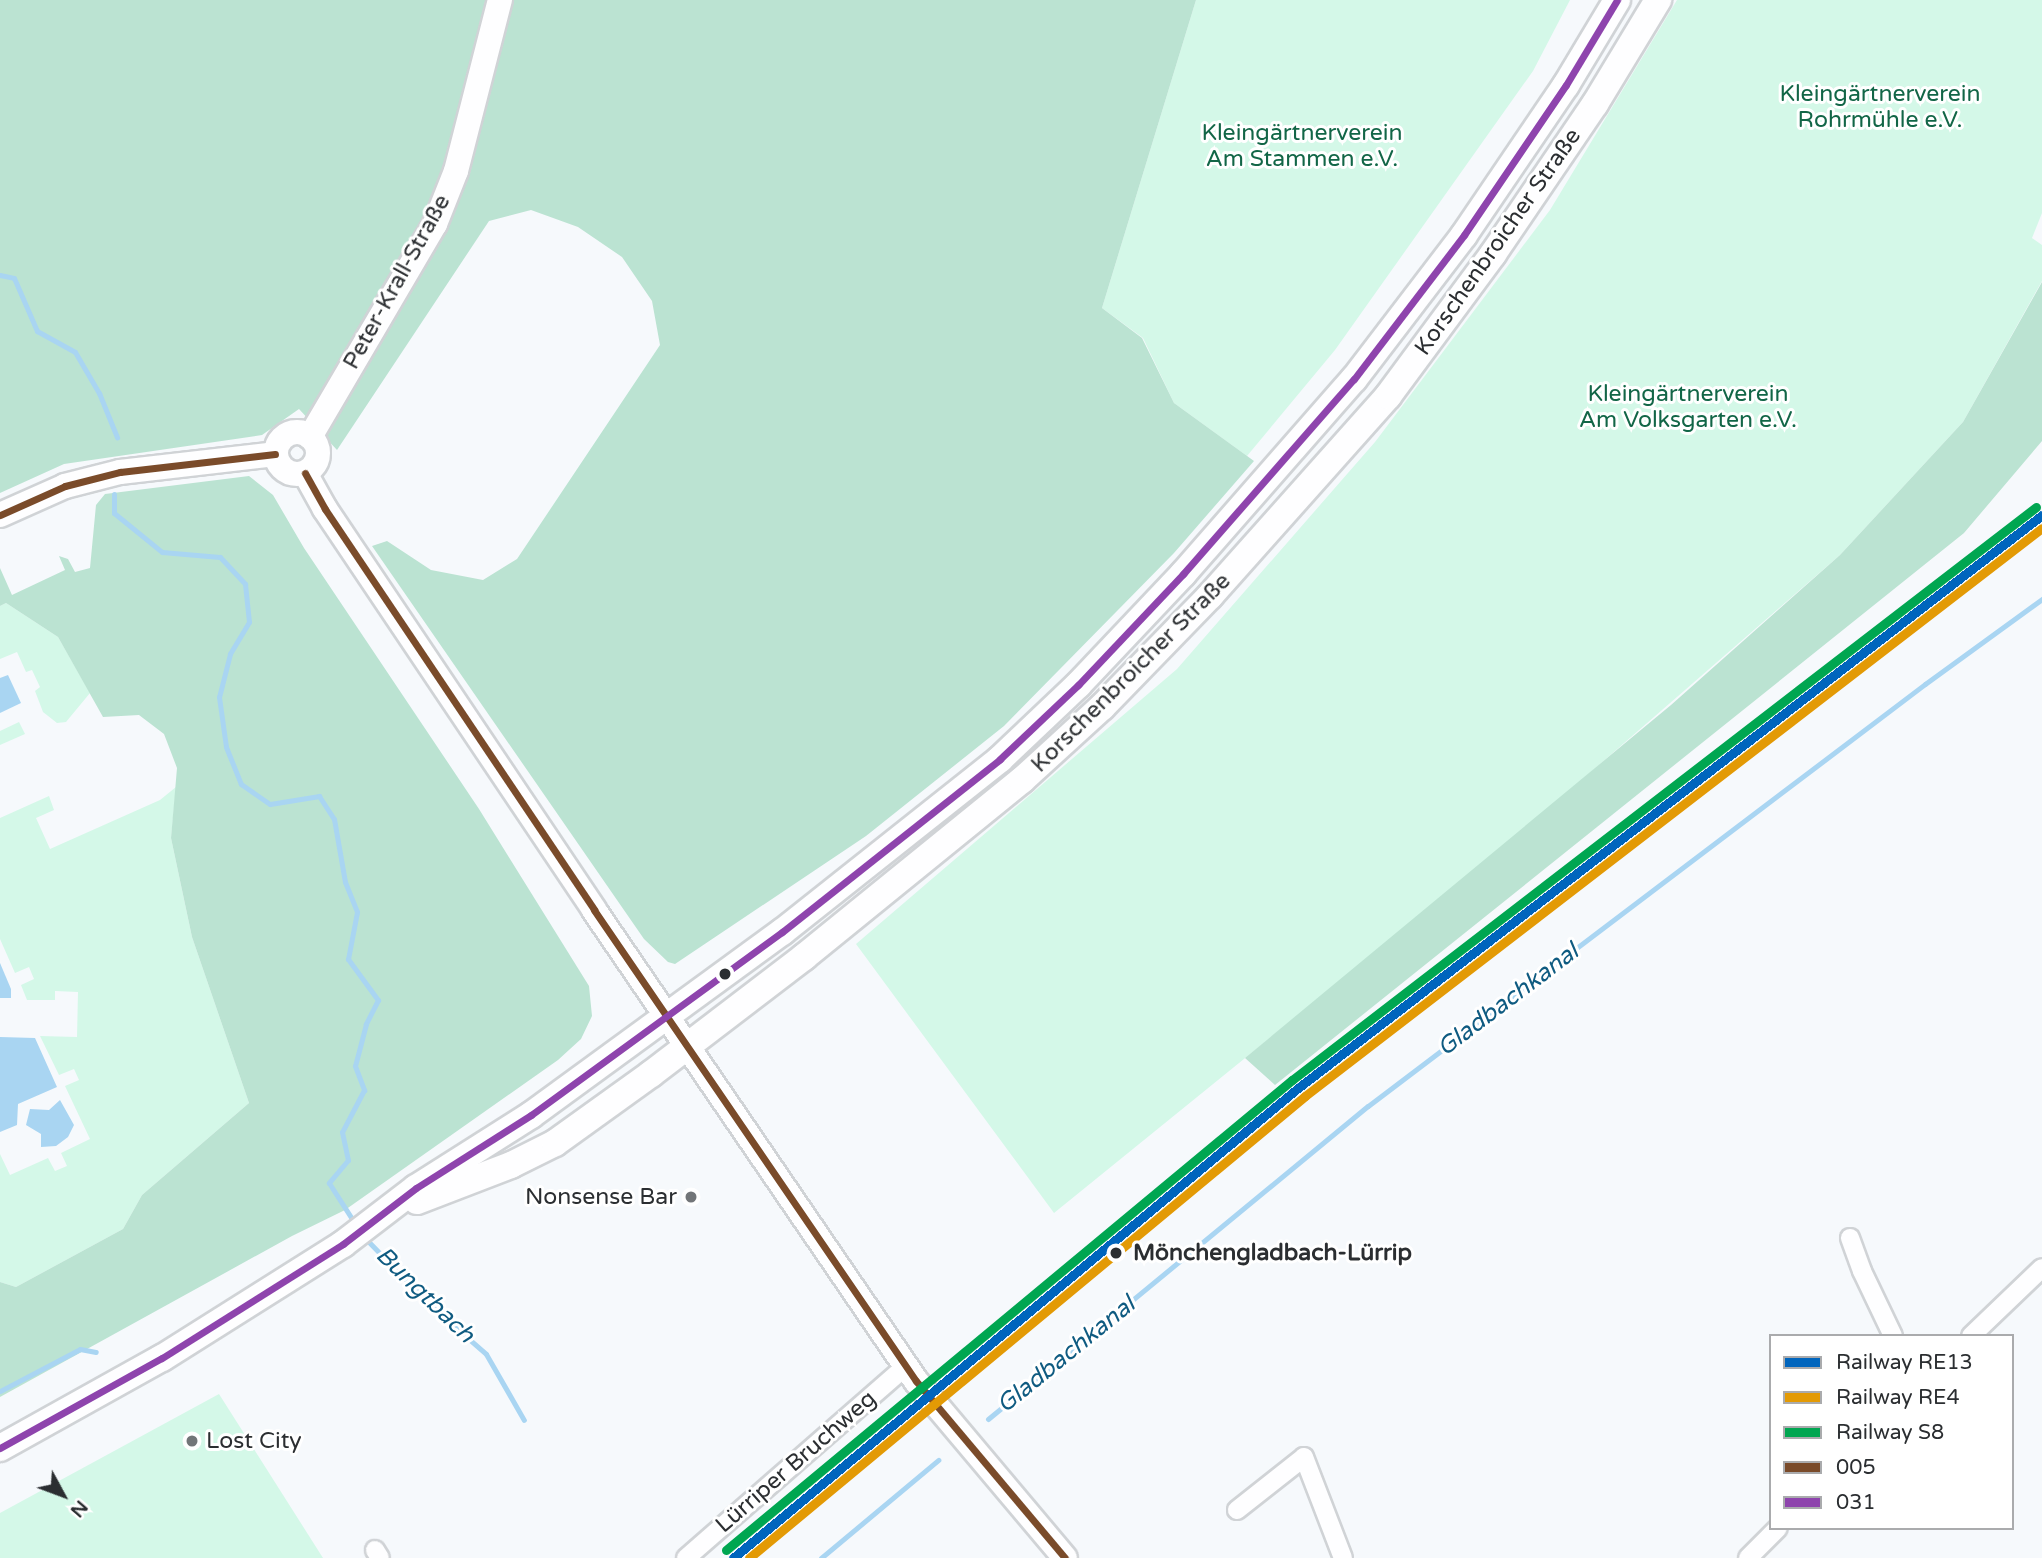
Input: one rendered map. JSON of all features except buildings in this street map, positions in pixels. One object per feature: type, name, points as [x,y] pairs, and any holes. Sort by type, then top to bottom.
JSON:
[{"type":"main road","name":"Korschenbroicher Straße","points":[[0,1448],[162,1358],[343,1244],[416,1188],[531,1115],[668,1017],[879,856],[1000,759],[1079,685],[1174,584],[1354,379],[1464,235],[1566,85],[1617,0]]},
{"type":"main road","name":"Korschenbroicher Straße","points":[[375,1222],[425,1198],[511,1165],[555,1143],[804,957],[1023,780],[1102,708],[1210,596],[1388,397],[1493,254],[1571,139],[1658,0]]},
{"type":"street","name":"Peter-Krall-Straße","points":[[310,437],[435,224],[456,171],[500,0]]},
{"type":"street","points":[[299,432],[310,437],[317,446],[318,456],[314,466],[305,473],[285,472],[275,454],[278,443],[287,434],[299,432]]},
{"type":"street","points":[[0,515],[65,486],[120,472],[275,454]]},
{"type":"street","points":[[305,473],[325,509],[906,1366],[1065,1558]]},
{"type":"street","points":[[1850,1238],[1866,1280],[1892,1334]]},
{"type":"street","points":[[1973,1334],[2042,1268]]},
{"type":"street","name":"Lürriper Bruchweg","points":[[686,1558],[906,1366]]},
{"type":"street","points":[[1237,1510],[1304,1457],[1343,1558]]},
{"type":"street","points":[[1748,1558],[1776,1530]]},
{"type":"green space","points":[[0,0],[1196,0],[1102,308],[1142,338],[1174,403],[1254,461],[1174,553],[1004,726],[866,836],[675,964],[668,962],[644,939],[372,546],[387,541],[431,570],[483,580],[517,559],[660,345],[652,301],[622,257],[578,227],[531,210],[489,221],[337,450],[299,409],[262,435],[64,464],[0,493]]},
{"type":"green space","name":"Kleingärtnerverein Am Stammen e.V.","points":[[1196,0],[1570,0],[1533,71],[1335,350],[1247,456],[1174,403],[1143,338],[1102,308]]},
{"type":"green space","name":"Kleingärtnerverein Am Volksgarten e.V.","points":[[1677,0],[2042,0],[2042,213],[2032,238],[2042,245],[2042,281],[1963,422],[1840,555],[1499,852],[1054,1213],[856,944],[1177,669],[1375,442],[1550,210]]},
{"type":"green space","points":[[2042,282],[2042,441],[1964,533],[1275,1085],[1245,1058],[1671,705],[1840,555],[1963,422]]},
{"type":"green space","points":[[249,476],[273,495],[304,548],[479,809],[589,986],[592,1016],[581,1039],[558,1060],[345,1210],[292,1236],[0,1397],[0,1282],[16,1287],[123,1229],[142,1195],[249,1103],[192,937],[171,838],[177,768],[164,734],[139,715],[103,717],[58,637],[6,603],[0,606],[0,568],[12,595],[65,570],[59,556],[68,559],[75,572],[90,568],[96,505],[105,494]]},
{"type":"green space","points":[[6,603],[58,637],[90,693],[66,722],[57,723],[43,712],[35,691],[40,687],[32,670],[26,672],[17,652],[0,659],[0,606]]},
{"type":"green space","points":[[19,722],[25,734],[0,745],[0,731]]},
{"type":"green space","points":[[176,787],[171,838],[192,937],[249,1103],[142,1195],[123,1229],[16,1287],[0,1282],[0,1154],[10,1175],[48,1158],[55,1171],[67,1166],[61,1153],[90,1139],[65,1086],[79,1080],[74,1069],[59,1075],[40,1036],[77,1037],[78,992],[55,991],[55,1000],[27,1000],[21,985],[34,979],[29,967],[15,973],[0,939],[0,818],[49,796],[54,810],[36,818],[50,849],[160,800]]},
{"type":"green space","name":"Lost City","points":[[219,1394],[323,1558],[0,1558],[0,1513]]},
{"type":"water","points":[[8,675],[21,703],[0,713],[0,678]]},
{"type":"water","points":[[0,963],[11,989],[11,998],[0,998]]},
{"type":"water","points":[[0,1037],[35,1038],[57,1087],[18,1104],[17,1125],[0,1132]]},
{"type":"water","points":[[60,1100],[74,1125],[68,1137],[56,1146],[41,1147],[41,1134],[26,1125],[30,1109],[49,1110]]},
{"type":"waterway","name":"Bungtbach","points":[[0,275],[14,278],[37,331],[75,352],[99,393],[117,437]]},
{"type":"waterway","name":"Bungtbach","points":[[114,494],[114,513],[162,552],[220,557],[245,584],[249,622],[230,654],[219,697],[226,747],[241,784],[270,804],[319,796],[334,819],[345,882],[357,912],[348,959],[378,1000],[366,1024],[355,1066],[364,1090],[342,1132],[348,1160],[329,1183],[356,1225]]},
{"type":"waterway","name":"Gladbachkanal","points":[[988,1419],[1368,1106],[1925,684],[2042,599]]},
{"type":"waterway","name":"Bungtbach","points":[[363,1236],[431,1306],[486,1354],[524,1420]]},
{"type":"waterway","points":[[0,1391],[80,1349],[96,1352]]},
{"type":"waterway","name":"Gladbachkanal","points":[[821,1558],[938,1460]]},
{"type":"rail line","name":"S8","points":[[726,1550],[1292,1080],[2036,507]]},
{"type":"rail line","name":"RE13","points":[[733,1558],[1298,1088],[2042,515]]},
{"type":"rail line","name":"RE4","points":[[749,1558],[1305,1096],[2042,528]]},
{"type":"transit line","name":"031","points":[[0,1448],[162,1358],[343,1244],[416,1188],[531,1115],[782,932],[1000,759],[1078,685],[1183,574],[1354,379],[1464,235],[1566,85],[1617,0]]},
{"type":"transit line","name":"005","points":[[0,515],[65,486],[120,472],[275,454]]},
{"type":"transit line","name":"005","points":[[305,473],[325,509],[594,910],[916,1381],[1065,1558]]},
{"type":"place","name":"Nonsense Bar","points":[[691,1197]]},
{"type":"place","name":"Mönchengladbach-Lürrip","points":[[1116,1253]]},
{"type":"place","name":"Lost City","points":[[192,1441]]},
{"type":"park label","name":"Kleingärtnerverein Rohrmühle e.V.","points":[[1880,107]]}]
